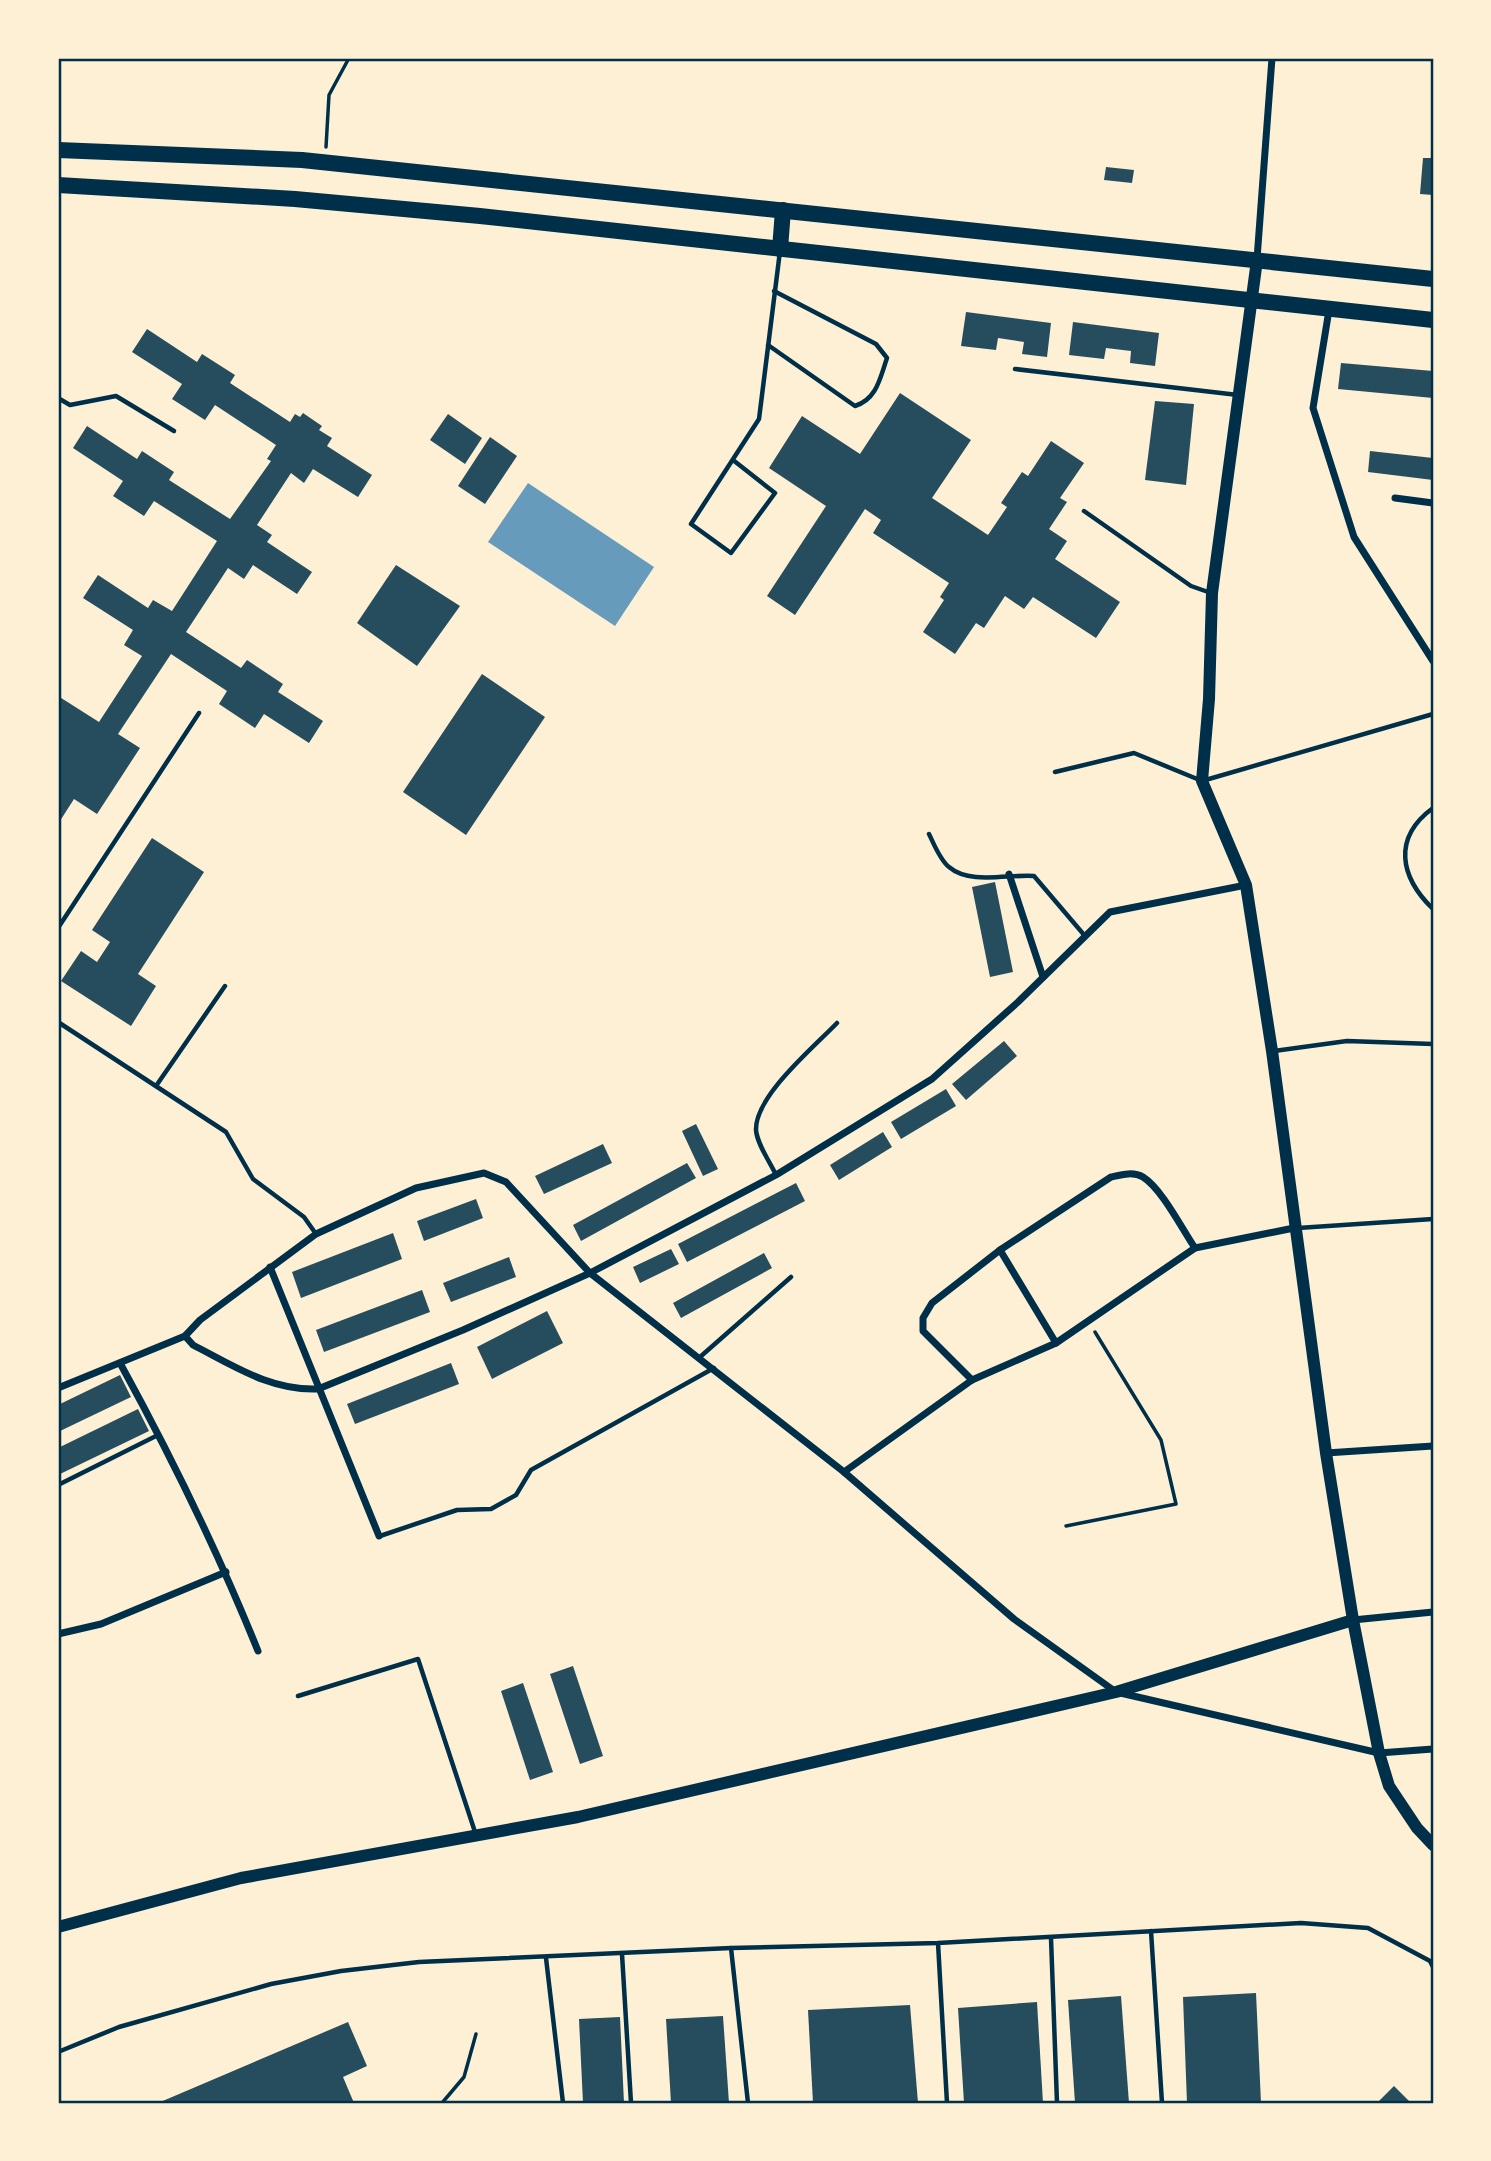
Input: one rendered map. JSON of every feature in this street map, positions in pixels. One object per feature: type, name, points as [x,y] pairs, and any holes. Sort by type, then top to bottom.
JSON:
[{"type":"highway","points":[[58,150],[325,163],[1433,279]]},
{"type":"highway","points":[[58,185],[334,203],[1433,320]]},
{"type":"highway","points":[[780,249],[783,210]]},
{"type":"street","points":[[1272,58],[1257,260],[1212,593],[1209,699],[1202,780],[1246,885],[1272,1051],[1326,1454],[1353,1620],[1379,1753],[1389,1786],[1417,1828],[1433,1844]]},
{"type":"street","points":[[1329,309],[1313,408],[1354,537],[1433,660]]},
{"type":"street","points":[[1395,498],[1433,503]]},
{"type":"street","points":[[1009,874],[1043,977]]},
{"type":"street","points":[[185,1336],[193,1345],[264,1382],[295,1390],[318,1389],[392,1361],[590,1273],[776,1175],[932,1079],[1110,912],[1246,885]]},
{"type":"street","points":[[972,1381],[923,1331],[923,1318],[932,1303],[1000,1250],[1111,1177],[1129,1173],[1142,1176],[1195,1248]]},
{"type":"street","points":[[58,1387],[185,1336],[270,1267],[316,1234],[416,1188],[484,1174],[506,1182],[590,1273],[844,1472],[1014,1619],[1116,1692],[1379,1753],[1433,1749]]},
{"type":"street","points":[[844,1472],[972,1381],[1056,1343],[1195,1248],[1294,1228]]},
{"type":"street","points":[[1000,1250],[1056,1343]]},
{"type":"street","points":[[270,1267],[379,1536]]},
{"type":"street","points":[[120,1363],[159,1434],[226,1572],[258,1651]]},
{"type":"street","points":[[1326,1454],[1433,1446]]},
{"type":"street","points":[[58,1634],[102,1624],[226,1572]]},
{"type":"street","points":[[58,1927],[241,1878],[578,1817],[1116,1692],[1353,1620],[1433,1612]]},
{"type":"lane","points":[[733,460],[775,493],[731,553],[691,524],[759,419],[780,249]]},
{"type":"lane","points":[[768,345],[855,406],[866,403],[876,391],[887,358],[876,344],[774,291]]},
{"type":"lane","points":[[1015,369],[1239,395]]},
{"type":"lane","points":[[58,398],[70,405],[116,396],[174,431]]},
{"type":"lane","points":[[1084,511],[1191,586],[1212,593]]},
{"type":"lane","points":[[58,928],[199,713]]},
{"type":"lane","points":[[1055,772],[1135,753],[1202,780],[1433,714]]},
{"type":"lane","points":[[1433,808],[1423,816],[1410,836],[1403,855],[1407,873],[1433,909]]},
{"type":"lane","points":[[929,834],[948,867],[972,879],[1009,874],[1034,876],[1086,936]]},
{"type":"lane","points":[[156,1086],[225,986]]},
{"type":"lane","points":[[58,1022],[226,1132],[253,1179],[304,1217],[316,1234]]},
{"type":"lane","points":[[776,1175],[756,1132],[758,1115],[773,1090],[837,1024]]},
{"type":"lane","points":[[1272,1051],[1347,1041],[1433,1044]]},
{"type":"lane","points":[[1294,1228],[1433,1219]]},
{"type":"lane","points":[[700,1357],[791,1277]]},
{"type":"lane","points":[[379,1536],[457,1510],[491,1509],[516,1495],[531,1470],[714,1368]]},
{"type":"lane","points":[[58,1485],[159,1434]]},
{"type":"lane","points":[[298,1696],[418,1659],[476,1836]]},
{"type":"lane","points":[[58,2052],[119,2027],[271,1984],[341,1971],[419,1962],[732,1948],[938,1943],[1301,1923],[1368,1928],[1430,1961],[1433,1967]]},
{"type":"lane","points":[[1151,1931],[1162,2103]]},
{"type":"lane","points":[[1051,1938],[1057,2103]]},
{"type":"lane","points":[[938,1943],[947,2103]]},
{"type":"lane","points":[[732,1948],[748,2103]]},
{"type":"lane","points":[[622,1954],[631,2103]]},
{"type":"lane","points":[[546,1958],[563,2103]]},
{"type":"path","points":[[325,163],[329,95],[349,58]]},
{"type":"path","points":[[1066,1526],[1176,1504],[1161,1440],[1088,1322]]},
{"type":"path","points":[[443,2103],[464,2077],[476,2034]]},
{"type":"water","points":[[528,483],[654,567],[615,626],[488,542]]},
{"type":"building","points":[[1423,158],[1433,158],[1433,195],[1420,194]]},
{"type":"building","points":[[1106,167],[1134,170],[1132,183],[1104,180]]},
{"type":"building","points":[[966,312],[1051,323],[1047,357],[1022,354],[1024,342],[998,338],[996,350],[961,346]]},
{"type":"building","points":[[1073,322],[1159,333],[1155,366],[1130,363],[1131,351],[1106,348],[1104,359],[1069,355]]},
{"type":"building","points":[[147,329],[197,362],[202,354],[235,375],[230,383],[290,422],[295,414],[300,417],[303,413],[322,426],[319,430],[332,438],[327,446],[372,475],[358,497],[313,469],[304,483],[291,473],[257,525],[272,535],[267,542],[312,572],[297,594],[253,565],[244,579],[228,568],[186,632],[241,668],[247,660],[283,684],[278,692],[323,721],[309,743],[264,714],[255,728],[219,704],[227,691],[171,654],[118,734],[140,748],[97,814],[74,799],[58,824],[58,696],[99,722],[142,656],[124,645],[133,630],[83,598],[98,575],[148,608],[153,600],[172,611],[217,541],[154,501],[144,516],[113,496],[123,481],[73,448],[87,426],[137,459],[142,451],[174,472],[169,480],[230,519],[271,461],[267,459],[276,445],[215,405],[205,420],[172,399],[182,384],[132,352]]},
{"type":"building","points":[[1341,363],[1433,371],[1433,398],[1338,389]]},
{"type":"building","points":[[900,393],[971,440],[932,498],[988,535],[1007,507],[1001,503],[1022,472],[1028,476],[1051,441],[1084,463],[1060,498],[1067,502],[1049,529],[1067,541],[1055,559],[1120,602],[1096,638],[1033,597],[1024,609],[1005,596],[984,628],[976,623],[955,654],[923,632],[944,600],[940,597],[949,583],[873,533],[881,520],[865,509],[795,615],[767,596],[826,506],[769,468],[802,416],[860,454]]},
{"type":"building","points":[[1155,401],[1194,404],[1186,485],[1145,480]]},
{"type":"building","points":[[448,414],[482,438],[465,464],[430,440]]},
{"type":"building","points":[[490,437],[517,456],[485,504],[458,486]]},
{"type":"building","points":[[1370,451],[1433,458],[1433,480],[1368,472]]},
{"type":"building","points":[[396,565],[460,606],[417,666],[357,623]]},
{"type":"building","points":[[482,674],[545,717],[466,835],[403,792]]},
{"type":"building","points":[[152,838],[204,872],[138,974],[156,986],[131,1026],[61,981],[81,951],[97,962],[110,942],[92,930]]},
{"type":"building","points":[[995,882],[1013,972],[990,977],[972,887]]},
{"type":"building","points":[[1004,1041],[1017,1056],[966,1100],[952,1084]]},
{"type":"building","points":[[946,1089],[956,1106],[901,1139],[891,1122]]},
{"type":"building","points":[[696,1124],[718,1169],[703,1176],[682,1131]]},
{"type":"building","points":[[883,1132],[892,1147],[839,1180],[830,1165]]},
{"type":"building","points":[[603,1144],[612,1163],[544,1194],[535,1176]]},
{"type":"building","points":[[687,1163],[696,1178],[581,1241],[573,1225]]},
{"type":"building","points":[[796,1183],[805,1201],[687,1262],[678,1244]]},
{"type":"building","points":[[476,1199],[483,1218],[424,1241],[417,1221]]},
{"type":"building","points":[[393,1233],[402,1259],[301,1298],[292,1272]]},
{"type":"building","points":[[671,1249],[679,1264],[640,1283],[633,1267]]},
{"type":"building","points":[[764,1253],[772,1268],[681,1318],[673,1303]]},
{"type":"building","points":[[509,1257],[516,1277],[451,1302],[443,1283]]},
{"type":"building","points":[[422,1290],[430,1312],[324,1352],[316,1330]]},
{"type":"building","points":[[547,1311],[563,1343],[492,1379],[477,1347]]},
{"type":"building","points":[[451,1363],[459,1384],[355,1424],[347,1404]]},
{"type":"building","points":[[120,1375],[131,1397],[58,1432],[58,1405]]},
{"type":"building","points":[[138,1409],[149,1431],[58,1475],[58,1448]]},
{"type":"building","points":[[573,1666],[603,1756],[580,1764],[550,1674]]},
{"type":"building","points":[[523,1683],[553,1772],[530,1780],[501,1691]]},
{"type":"building","points":[[1256,1993],[1261,2103],[1187,2103],[1183,1997]]},
{"type":"building","points":[[1121,1996],[1129,2103],[1075,2103],[1068,2000]]},
{"type":"building","points":[[1037,2002],[1043,2103],[964,2103],[958,2008]]},
{"type":"building","points":[[910,2005],[918,2103],[813,2103],[808,2010]]},
{"type":"building","points":[[723,2016],[729,2103],[671,2103],[666,2019]]},
{"type":"building","points":[[620,2017],[624,2103],[583,2103],[579,2019]]},
{"type":"building","points":[[348,2022],[367,2066],[343,2077],[354,2103],[158,2103]]},
{"type":"building","points":[[1394,2086],[1411,2103],[1377,2103]]}]
